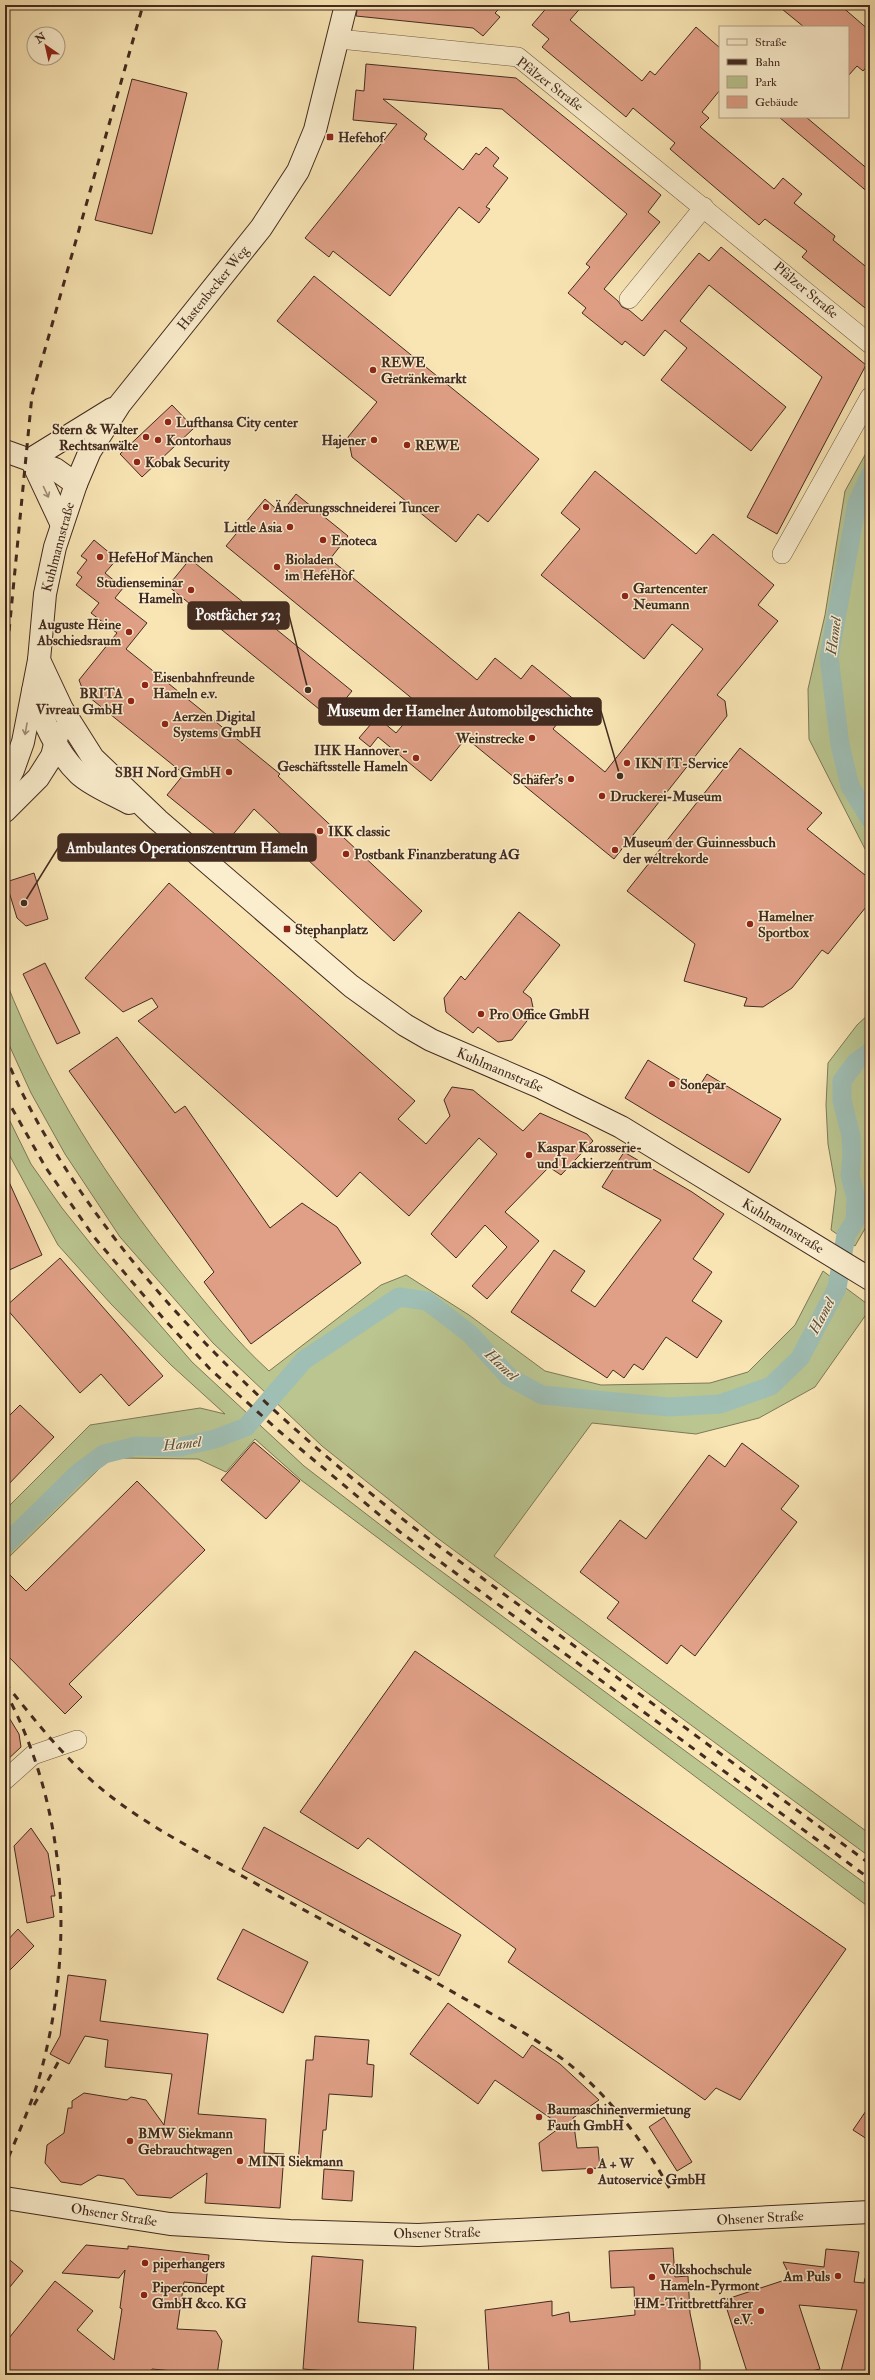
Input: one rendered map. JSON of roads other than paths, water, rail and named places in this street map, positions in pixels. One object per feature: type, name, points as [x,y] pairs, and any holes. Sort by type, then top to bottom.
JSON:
[{"type":"main road","name":"Hastenbecker Weg","points":[[76,484],[97,437],[120,404],[252,239],[285,192],[300,166],[315,130],[339,39],[346,5]]},
{"type":"main road","points":[[31,459],[120,404]]},
{"type":"main road","points":[[5,451],[56,469],[76,484]]},
{"type":"main road","points":[[31,459],[62,525]]},
{"type":"main road","name":"Kuhlmannstraße","points":[[76,484],[62,525],[45,594],[39,660],[32,690],[41,716],[55,743],[80,775],[158,820]]},
{"type":"main road","name":"Kuhlmannstraße","points":[[39,660],[62,709],[93,758],[158,820],[351,986],[405,1025],[455,1052],[540,1087],[621,1127],[870,1279]]},
{"type":"main road","points":[[9,778],[23,742],[32,690]]},
{"type":"main road","points":[[5,811],[38,778],[52,756],[62,709]]},
{"type":"main road","points":[[9,778],[32,750],[41,745],[55,743],[71,747],[93,758]]},
{"type":"main road","points":[[38,778],[60,773],[80,775]]},
{"type":"main road","name":"Ohsener Straße","points":[[5,2198],[170,2224],[290,2231],[418,2234],[736,2220],[870,2212]]},
{"type":"street","name":"Pfälzer Straße","points":[[339,39],[518,57],[704,207],[870,344]]},
{"type":"street","points":[[629,299],[704,207]]},
{"type":"street","points":[[782,554],[870,397]]},
{"type":"street","points":[[5,1780],[33,1755],[77,1740]]},
{"type":"waterway","name":"Hamel","points":[[870,475],[857,503],[829,657],[840,745],[850,786],[870,819]]},
{"type":"waterway","name":"Hamel","points":[[5,1545],[78,1473],[104,1454],[136,1446],[180,1447],[215,1439],[246,1427],[304,1360],[399,1297],[427,1301],[470,1334],[509,1377],[542,1395],[669,1407],[720,1404],[771,1386],[800,1358],[837,1288],[846,1235],[855,1221],[856,1198],[850,1175],[852,1156],[851,1136],[842,1100],[842,1081],[856,1062],[870,1052]]},
{"type":"railway","points":[[5,13],[8,5]]},
{"type":"railway","points":[[5,673],[32,395],[143,5]]},
{"type":"railway","points":[[5,1055],[21,1091],[49,1143],[81,1192],[116,1240],[152,1285],[191,1329],[275,1411],[363,1487],[409,1524],[870,1864]]},
{"type":"railway","points":[[5,1096],[46,1168],[94,1237],[163,1318],[210,1369],[279,1431],[400,1532],[870,1879]]},
{"type":"railway","points":[[5,1683],[29,1713],[80,1770],[109,1795],[141,1818],[193,1849],[496,2016],[527,2034],[556,2054],[583,2076],[621,2116],[643,2145],[671,2191]]},
{"type":"railway","points":[[5,1691],[26,1736],[42,1783],[53,1831],[59,1880],[61,1929],[58,1978],[51,2027],[40,2075],[28,2110],[5,2166]]},
{"type":"railway","points":[[34,2105],[60,2059]]},
{"type":"place","name":"Hefehof","points":[[330,137]]},
{"type":"place","name":"REWE Getränkemarkt","points":[[373,370]]},
{"type":"place","name":"Lufthansa City center","points":[[168,422]]},
{"type":"place","name":"Stern & Walter Rechtsanwälte","points":[[146,437]]},
{"type":"place","name":"Kontorhaus","points":[[158,440]]},
{"type":"place","name":"Hajener","points":[[374,440]]},
{"type":"place","name":"REWE","points":[[407,445]]},
{"type":"place","name":"Kobak Security","points":[[137,462]]},
{"type":"place","name":"Änderungsschneiderei Tuncer","points":[[266,507]]},
{"type":"place","name":"Little Asia","points":[[290,527]]},
{"type":"place","name":"Enoteca","points":[[323,540]]},
{"type":"place","name":"HefeHof Mänchen","points":[[100,557]]},
{"type":"place","name":"Bioladen im HefeHof","points":[[277,567]]},
{"type":"place","name":"Studienseminar Hameln","points":[[191,590]]},
{"type":"place","name":"Gartencenter Neumann","points":[[625,596]]},
{"type":"place","name":"Auguste Heine Abschiedsraum","points":[[129,632]]},
{"type":"place","name":"Eisenbahnfreunde Hameln e.v.","points":[[145,685]]},
{"type":"place","name":"Postfächer 523","points":[[308,690]]},
{"type":"place","name":"BRITA Vivreau GmbH","points":[[131,701]]},
{"type":"place","name":"Aerzen Digital Systems GmbH","points":[[165,724]]},
{"type":"place","name":"Weinstrecke","points":[[532,738]]},
{"type":"place","name":"IHK Hannover - Geschäftsstelle Hameln","points":[[416,758]]},
{"type":"place","name":"IKN IT-Service","points":[[627,763]]},
{"type":"place","name":"SBH Nord GmbH","points":[[229,772]]},
{"type":"place","name":"Museum der Hamelner Automobilgeschichte","points":[[620,776]]},
{"type":"place","name":"Schäfer's","points":[[571,779]]},
{"type":"place","name":"Druckerei-Museum","points":[[602,796]]},
{"type":"place","name":"IKK classic","points":[[320,831]]},
{"type":"place","name":"Museum der Guinnessbuch der weltrekorde","points":[[615,850]]},
{"type":"place","name":"Postbank Finanzberatung AG","points":[[346,854]]},
{"type":"place","name":"Ambulantes Operationszentrum Hameln","points":[[24,903]]},
{"type":"place","name":"Hamelner Sportbox","points":[[750,924]]},
{"type":"place","name":"Stephanplatz","points":[[287,929]]},
{"type":"place","name":"Pro Office GmbH","points":[[481,1014]]},
{"type":"place","name":"Sonepar","points":[[672,1084]]},
{"type":"place","name":"Kaspar Karosserie- und Lackierzentrum","points":[[529,1155]]},
{"type":"place","name":"Baumaschinenvermietung Fauth GmbH","points":[[539,2117]]},
{"type":"place","name":"BMW Siekmann Gebrauchtwagen","points":[[130,2141]]},
{"type":"place","name":"MINI Siekmann","points":[[240,2161]]},
{"type":"place","name":"A + W Autoservice GmbH","points":[[590,2171]]},
{"type":"place","name":"piperhangers","points":[[145,2263]]},
{"type":"place","name":"Am Puls","points":[[838,2276]]},
{"type":"place","name":"Volkshochschule Hameln-Pyrmont","points":[[652,2277]]},
{"type":"place","name":"Piperconcept GmbH &co. KG","points":[[144,2295]]},
{"type":"place","name":"HM-Trittbrettfahrer e.V.","points":[[761,2311]]}]
